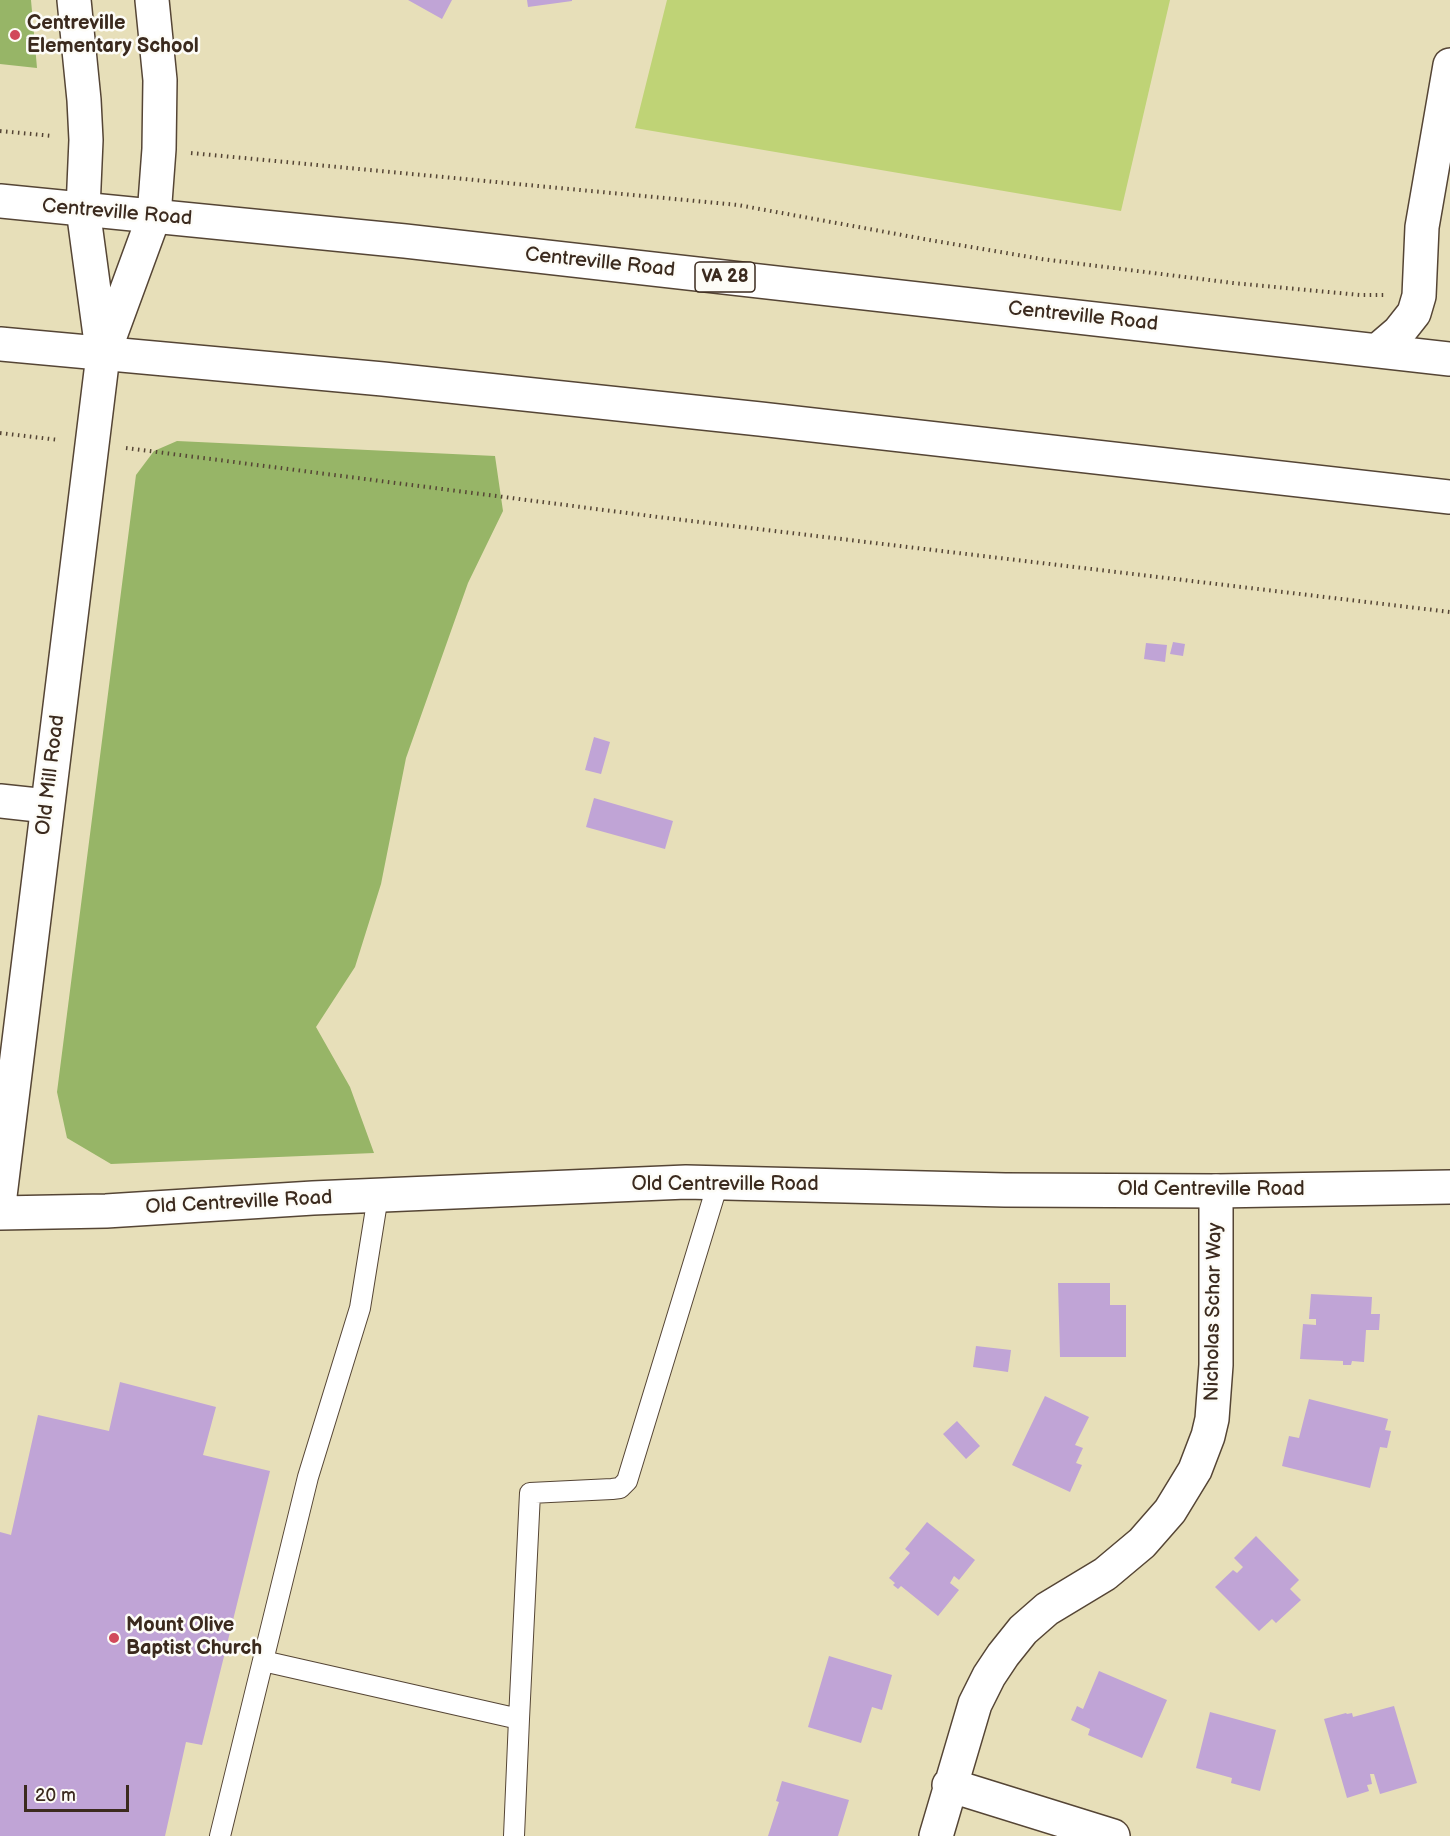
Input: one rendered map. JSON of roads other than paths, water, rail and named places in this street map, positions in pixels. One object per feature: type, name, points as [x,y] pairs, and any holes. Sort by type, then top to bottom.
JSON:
[{"type":"main road","points":[[74,0],[86,140],[82,209],[103,355]]},
{"type":"main road","points":[[103,355],[154,216],[159,149],[160,80],[152,0]]},
{"type":"main road","points":[[1378,350],[1399,332],[1414,313],[1419,296],[1422,227],[1450,64]]},
{"type":"main road","name":"Centreville Road","points":[[0,201],[405,241],[1450,359]]},
{"type":"main road","points":[[0,344],[407,382],[1450,497]]},
{"type":"main road","name":"Old Mill Road","points":[[0,1196],[103,355]]},
{"type":"main road","points":[[0,801],[47,806]]},
{"type":"main road","name":"Old Centreville Road","points":[[0,1213],[686,1182],[1005,1190],[1216,1191],[1450,1187]]},
{"type":"main road","name":"Nicholas Schar Way","points":[[936,1836],[975,1704],[988,1676],[1003,1654],[1023,1630],[1047,1610],[1105,1574],[1142,1543],[1170,1511],[1195,1470],[1212,1419],[1215,1376],[1216,1191]]},
{"type":"main road","points":[[950,1785],[1113,1836]]},
{"type":"lane","points":[[514,1836],[530,1493],[612,1489],[620,1488],[627,1481],[718,1183]]},
{"type":"lane","points":[[220,1836],[308,1477],[360,1308],[378,1196]]},
{"type":"lane","points":[[263,1661],[519,1719]]},
{"type":"place","name":"Centreville Elementary School","points":[[15,35]]},
{"type":"place","name":"Mount Olive Baptist Church","points":[[114,1638]]}]
